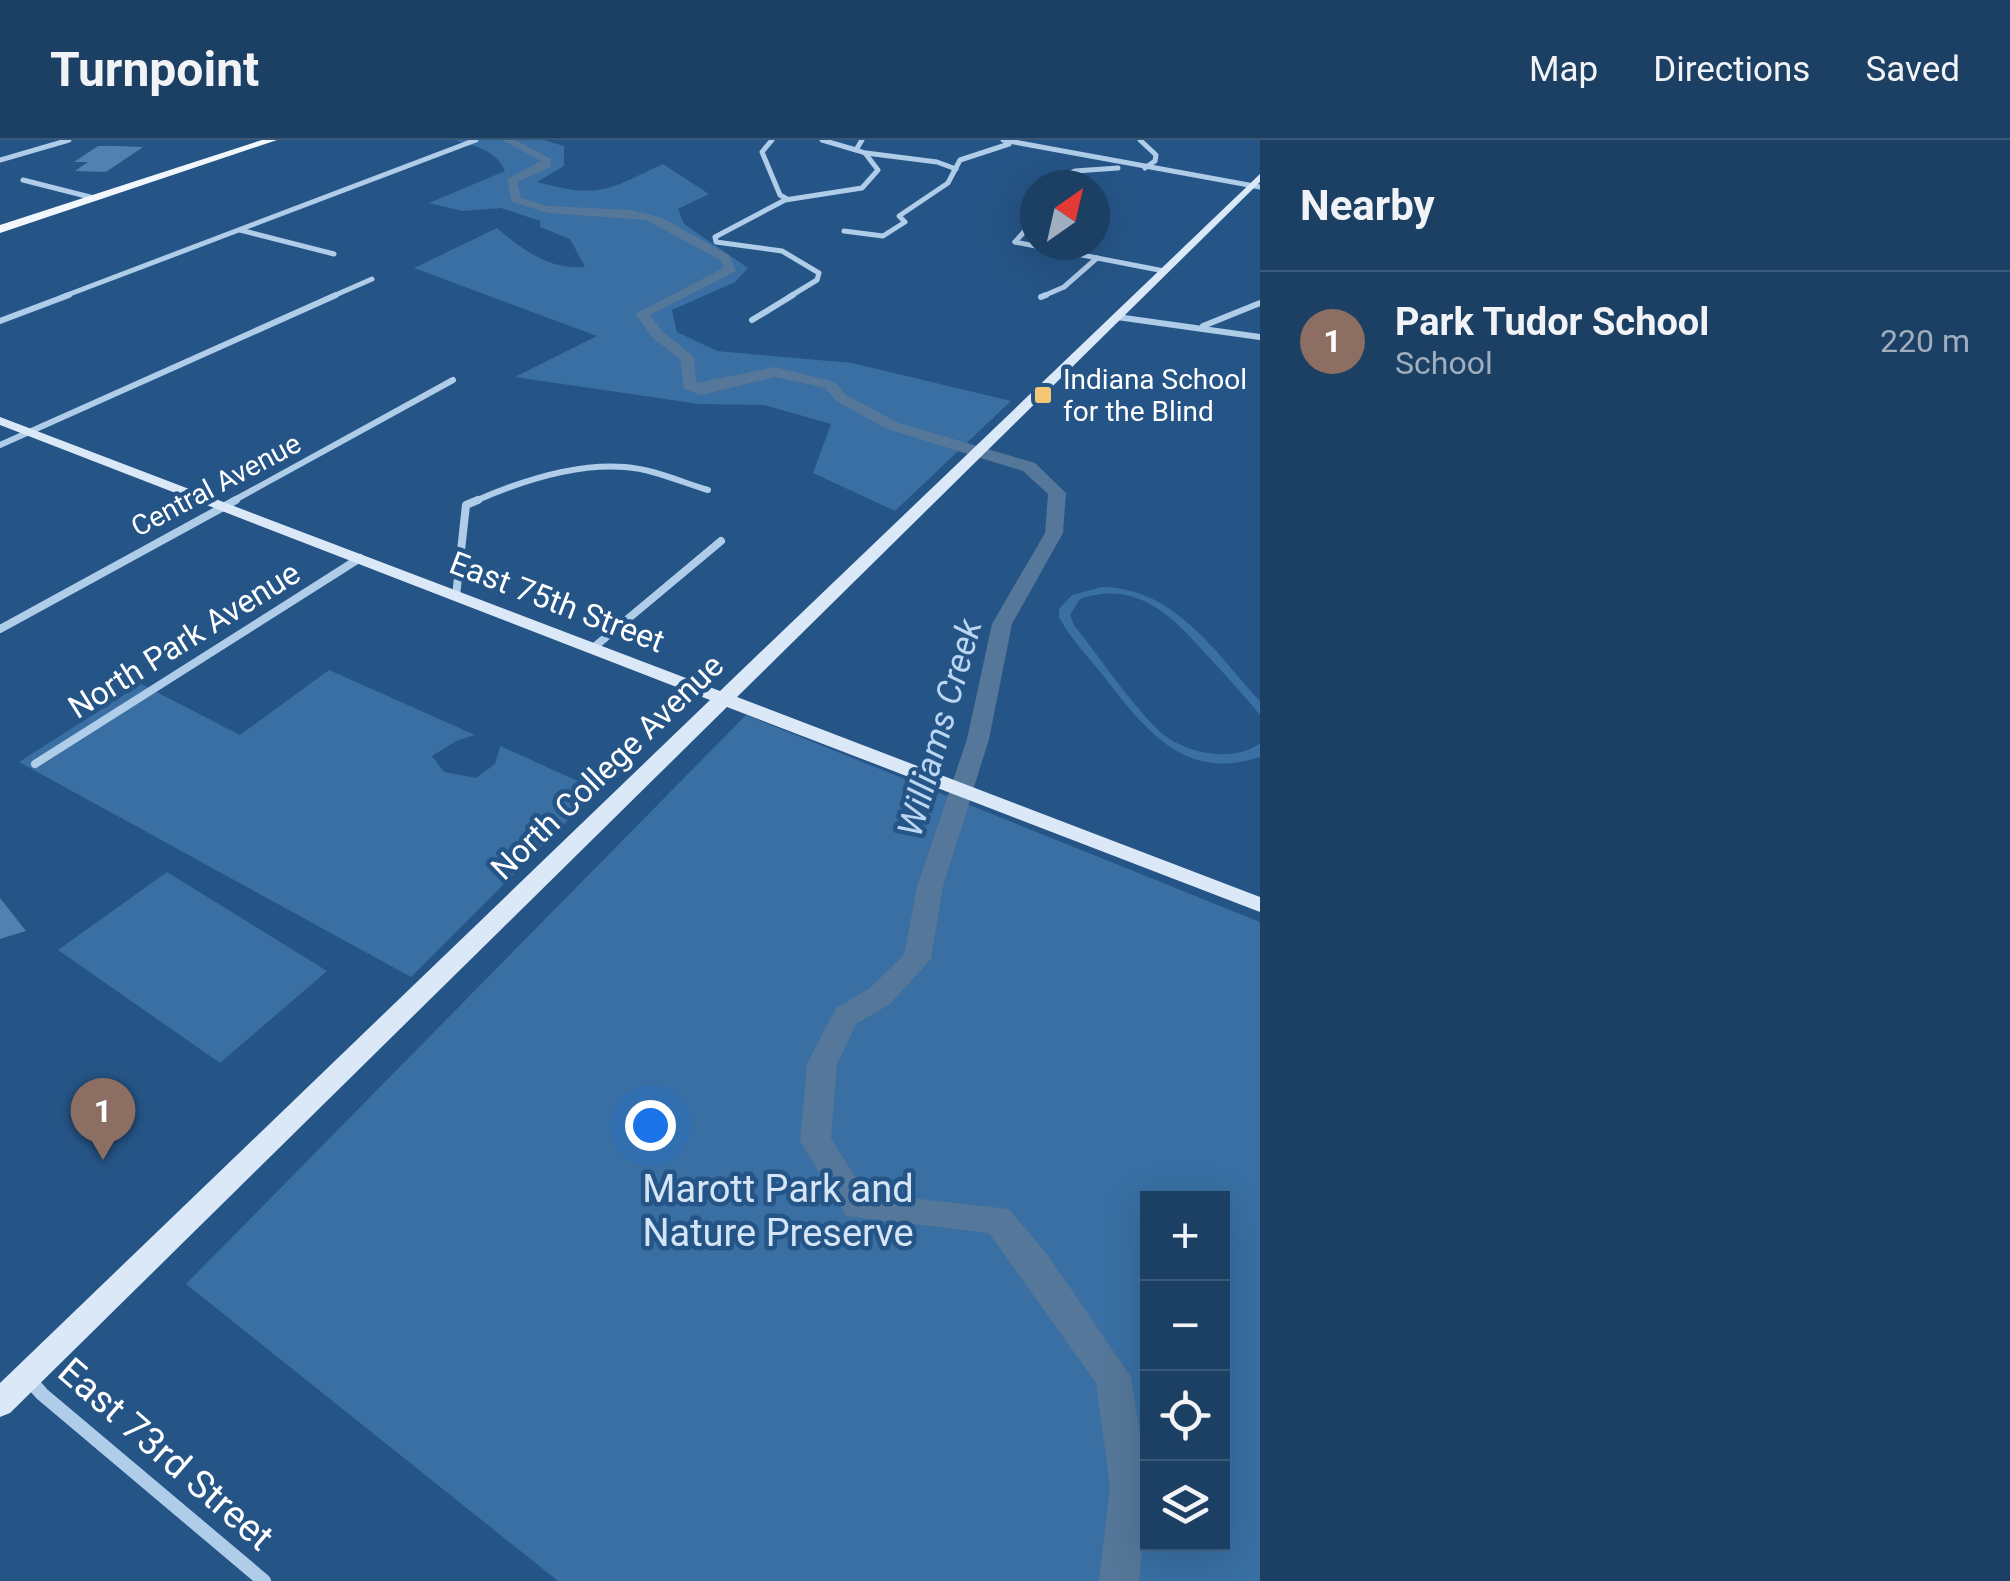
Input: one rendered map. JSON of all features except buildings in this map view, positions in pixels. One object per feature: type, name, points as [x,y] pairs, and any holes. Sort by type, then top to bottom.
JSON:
[{"type":"main road","points":[[0,230],[272,140]]},
{"type":"main road","name":"North College Avenue","points":[[0,1403],[1257,183]]},
{"type":"main road","name":"East 75th Street","points":[[0,421],[1260,905]]},
{"type":"street","points":[[0,160],[68,140]]},
{"type":"street","points":[[0,321],[476,140]]},
{"type":"street","points":[[772,140],[762,152],[780,195],[787,198]]},
{"type":"street","points":[[822,140],[865,153],[937,162],[960,160],[987,148],[1013,143]]},
{"type":"street","points":[[856,150],[862,140]]},
{"type":"street","points":[[1003,140],[1070,155],[1257,183]]},
{"type":"street","points":[[1140,140],[1156,154],[1148,168]]},
{"type":"street","points":[[752,320],[817,280],[819,273],[782,251],[716,242],[715,237],[787,198],[836,194],[868,184],[878,170],[865,153]]},
{"type":"street","points":[[1070,155],[1078,160],[1075,170]]},
{"type":"street","points":[[844,231],[883,236],[906,222],[898,216],[948,183],[960,160]]},
{"type":"street","points":[[937,162],[956,169]]},
{"type":"street","points":[[1099,170],[1148,168]]},
{"type":"street","points":[[23,180],[94,198]]},
{"type":"street","points":[[239,230],[334,254]]},
{"type":"street","points":[[1041,297],[1066,286],[1096,260]]},
{"type":"street","points":[[1108,260],[1164,271]]},
{"type":"street","points":[[0,445],[372,279]]},
{"type":"street","points":[[1197,328],[1260,303]]},
{"type":"street","points":[[1117,316],[1260,337]]},
{"type":"street","name":"Central Avenue","points":[[0,629],[453,380]]},
{"type":"street","points":[[456,596],[466,504],[487,495],[608,467],[646,471],[708,490]]},
{"type":"street","points":[[592,648],[721,541]]},
{"type":"street","name":"North Park Avenue","points":[[36,764],[360,558]]},
{"type":"street","name":"East 73rd Street","points":[[27,1377],[42,1394],[264,1581]]},
{"type":"green space","points":[[453,140],[544,140],[564,146],[564,166],[537,182],[558,187],[602,189],[663,164],[709,194],[678,209],[684,224],[748,268],[735,282],[672,310],[677,332],[717,351],[852,363],[1011,401],[895,511],[813,473],[831,424],[764,405],[699,404],[515,377],[597,336],[414,268],[497,228],[548,262],[585,267],[570,239],[540,227],[540,221],[501,208],[462,211],[429,203],[505,171],[490,153]]},
{"type":"green space","points":[[1102,587],[1128,590],[1172,611],[1192,626],[1260,701],[1260,715],[1194,641],[1152,605],[1119,594],[1080,599],[1070,615],[1074,625],[1158,730],[1180,745],[1208,753],[1236,753],[1260,743],[1260,757],[1232,763],[1208,762],[1186,756],[1149,730],[1059,617],[1059,609],[1072,595]]},
{"type":"green space","points":[[329,670],[475,735],[432,756],[444,772],[476,778],[495,764],[500,746],[598,790],[411,977],[19,762],[141,684],[240,735]]},
{"type":"green space","name":"Marott Park and Nature Preserve","points":[[746,715],[1260,922],[1260,1581],[558,1581],[186,1284]]},
{"type":"green space","points":[[167,872],[327,971],[220,1063],[58,950]]},
{"type":"waterway","name":"Williams Creek","points":[[507,140],[546,159],[547,165],[511,181],[516,200],[548,210],[648,217],[678,229],[725,258],[731,268],[721,275],[642,314],[658,335],[687,357],[689,386],[701,390],[775,372],[830,385],[841,398],[893,426],[1029,467],[1057,493],[1054,533],[1002,624],[978,739],[930,887],[917,959],[880,996],[846,1016],[822,1064],[815,1141],[857,1206],[998,1219],[1113,1377],[1129,1486],[1119,1581]]},
{"type":"place","name":"Indiana School for the Blind","points":[[1043,395]]},
{"type":"place","name":"Park Tudor School","points":[[103,1160]]}]
